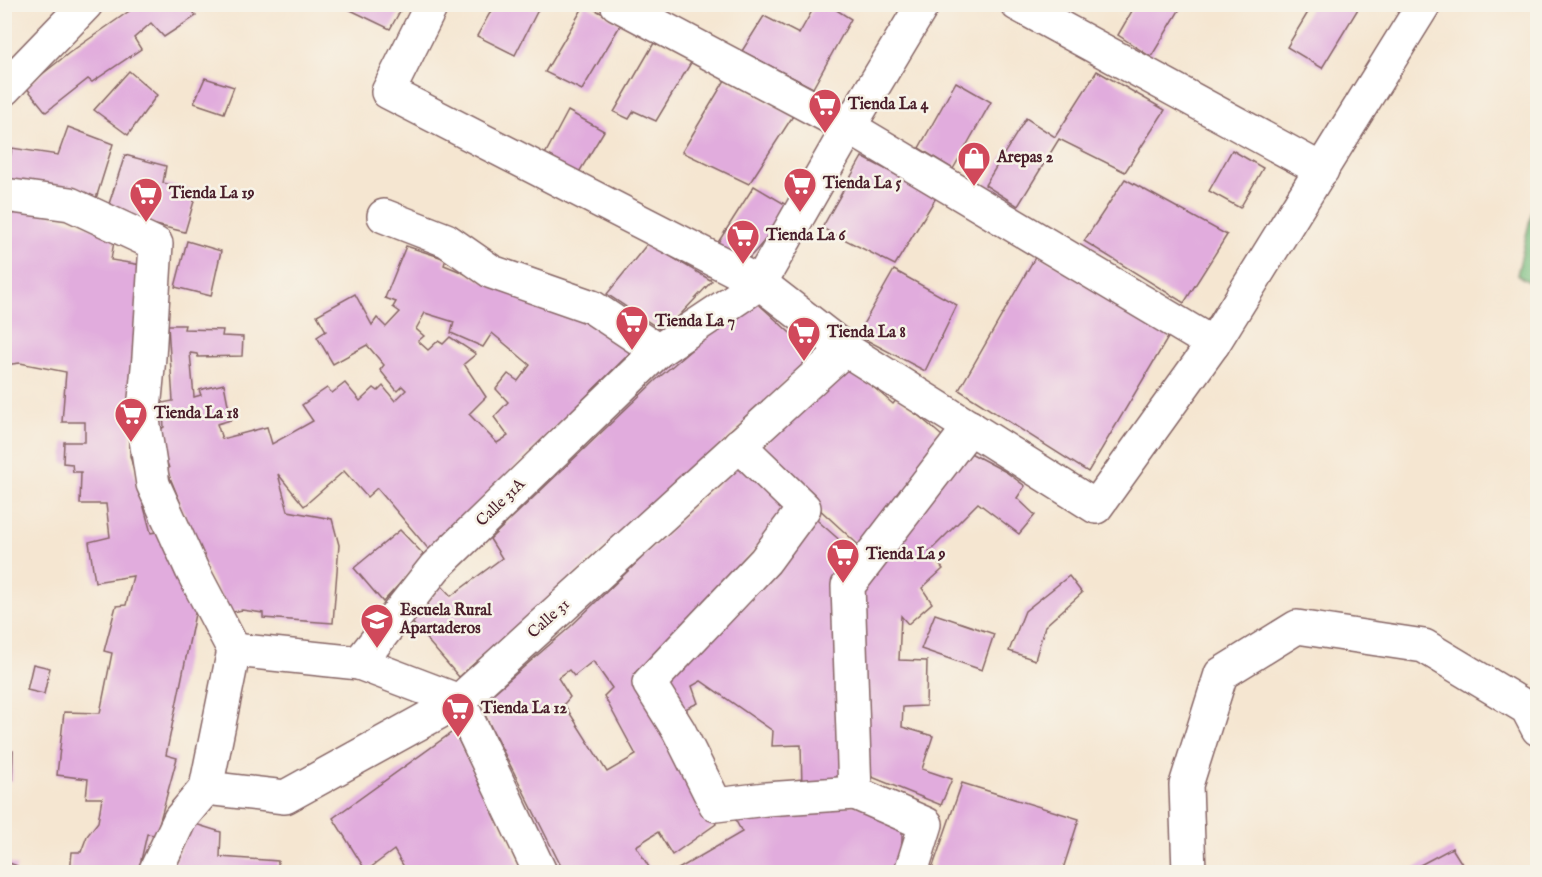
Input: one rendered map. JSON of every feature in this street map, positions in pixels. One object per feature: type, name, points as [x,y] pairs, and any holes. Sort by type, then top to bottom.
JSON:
[{"type":"street","points":[[4,88],[86,4]]},
{"type":"street","points":[[432,4],[388,92],[760,283],[845,349],[1096,507],[1213,344],[1322,170],[1413,9]]},
{"type":"street","points":[[617,4],[849,127],[1213,344]]},
{"type":"street","points":[[760,283],[849,127],[923,4]]},
{"type":"street","points":[[1017,4],[1322,170]]},
{"type":"street","points":[[4,198],[12,196],[70,204],[156,244],[143,420],[153,484],[192,570],[234,650],[206,788],[180,819],[155,873]]},
{"type":"street","points":[[384,216],[446,240],[492,272],[591,308],[658,351]]},
{"type":"street","name":"Calle 31A","points":[[359,663],[435,567],[658,351],[760,283]]},
{"type":"street","name":"Calle 31","points":[[206,788],[285,797],[459,701],[845,349]]},
{"type":"street","points":[[855,794],[848,586],[970,427]]},
{"type":"street","points":[[739,445],[804,508],[765,561],[650,683],[679,731],[716,805],[766,799],[855,794],[926,824],[911,873]]},
{"type":"street","points":[[1188,873],[1186,785],[1221,674],[1297,627],[1424,646],[1527,708],[1538,729]]},
{"type":"street","points":[[234,650],[359,663],[459,701],[540,873]]},
{"type":"green space","points":[[1537,189],[1537,287],[1517,275]]},
{"type":"building","points":[[134,4],[188,4],[196,16],[164,37],[151,23],[134,38],[141,49],[92,82],[88,79],[46,112],[26,87],[69,53],[135,7]]},
{"type":"building","points":[[338,4],[404,4],[390,29]]},
{"type":"building","points":[[495,4],[541,4],[515,55],[477,36]]},
{"type":"building","points":[[585,4],[621,24],[582,90],[545,72]]},
{"type":"building","points":[[816,4],[827,4],[851,19],[813,88],[742,51],[764,16],[799,34]]},
{"type":"building","points":[[1136,4],[1183,4],[1151,57],[1118,35]]},
{"type":"building","points":[[1313,4],[1361,4],[1322,68],[1287,47]]},
{"type":"building","points":[[654,43],[692,61],[656,121],[634,111],[629,119],[614,112]]},
{"type":"building","points":[[129,71],[157,95],[128,135],[94,110]]},
{"type":"building","points":[[1097,71],[1165,110],[1125,172],[1059,139],[1018,206],[985,185],[1026,118],[1055,137]]},
{"type":"building","points":[[205,78],[234,87],[224,113],[194,103]]},
{"type":"building","points":[[725,80],[793,116],[749,184],[682,152]]},
{"type":"building","points":[[956,82],[991,102],[953,169],[919,148]]},
{"type":"building","points":[[568,111],[604,131],[575,179],[542,160]]},
{"type":"building","points":[[68,127],[113,144],[94,205],[5,183],[12,148],[58,155]]},
{"type":"building","points":[[1232,150],[1263,168],[1240,208],[1209,191]]},
{"type":"building","points":[[125,155],[166,166],[163,183],[197,191],[185,232],[106,213]]},
{"type":"building","points":[[862,157],[937,196],[895,265],[822,228]]},
{"type":"building","points":[[1125,179],[1227,235],[1184,303],[1084,241]]},
{"type":"building","points":[[754,186],[788,206],[766,239],[743,265],[712,252]]},
{"type":"building","points":[[4,205],[20,205],[115,235],[111,260],[141,265],[132,380],[130,456],[151,533],[157,532],[197,604],[166,755],[177,758],[156,835],[147,834],[139,869],[135,868],[133,872],[70,872],[72,852],[81,852],[87,836],[98,822],[102,798],[86,798],[88,779],[57,775],[64,712],[100,713],[112,653],[104,651],[116,606],[126,605],[133,576],[95,582],[89,542],[110,537],[106,504],[80,504],[81,472],[73,472],[72,464],[63,463],[64,442],[85,442],[85,422],[62,422],[66,372],[20,363],[4,365]]},
{"type":"building","points":[[187,241],[221,251],[211,296],[175,287]]},
{"type":"building","points":[[648,243],[712,281],[664,332],[607,294]]},
{"type":"building","points":[[406,246],[446,259],[444,265],[478,279],[584,317],[632,351],[430,551],[377,488],[367,497],[344,471],[304,506],[278,474],[288,511],[332,519],[339,545],[333,623],[263,618],[263,613],[242,610],[229,613],[205,564],[167,470],[169,468],[160,443],[159,430],[164,427],[162,403],[173,401],[168,325],[185,325],[184,329],[223,330],[222,336],[243,337],[242,356],[198,357],[197,354],[190,353],[194,397],[201,395],[199,390],[224,384],[231,420],[217,424],[222,439],[267,427],[272,444],[313,421],[302,405],[327,388],[332,393],[345,383],[360,401],[374,388],[378,391],[383,386],[395,401],[406,390],[402,386],[397,391],[380,370],[384,365],[367,345],[333,364],[317,337],[326,331],[317,315],[355,294],[372,325],[377,318],[386,327],[400,312],[393,307],[396,302],[385,298]],"holes":[[[425,313],[454,322],[451,333],[483,347],[492,333],[530,365],[518,381],[508,374],[496,389],[508,402],[494,417],[508,436],[497,443],[469,414],[486,397],[464,364],[476,354],[450,337],[443,344],[438,341],[428,350],[418,341],[424,336],[416,329]]]},
{"type":"building","points":[[1037,254],[1172,331],[1088,472],[959,390]]},
{"type":"building","points":[[894,270],[957,305],[925,371],[857,335]]},
{"type":"building","points":[[752,298],[813,354],[721,445],[459,677],[410,620],[442,586],[451,596],[502,558],[490,539],[656,380]]},
{"type":"building","points":[[848,365],[893,404],[898,398],[949,442],[864,550],[757,452]]},
{"type":"building","points":[[963,449],[1006,472],[1025,486],[1017,498],[1035,515],[1019,534],[978,503],[929,552],[943,569],[922,588],[932,603],[908,624],[901,616],[899,660],[927,661],[926,706],[903,707],[902,727],[933,736],[922,769],[952,779],[941,805],[862,773],[860,592]]},
{"type":"building","points":[[743,460],[790,505],[769,534],[638,673],[716,824],[672,855],[658,832],[636,846],[652,872],[564,872],[480,705],[570,627]],"holes":[[[593,661],[612,688],[604,696],[636,755],[607,772],[564,704],[570,697],[558,678],[569,670],[574,676]]]},
{"type":"building","points":[[810,514],[860,558],[843,786],[802,788],[801,745],[772,746],[773,731],[701,681],[692,686],[698,703],[687,708],[687,716],[657,687]]},
{"type":"building","points":[[400,530],[425,556],[383,602],[354,568]]},
{"type":"building","points":[[1069,576],[1082,593],[1045,626],[1035,660],[1009,651],[1025,611]]},
{"type":"building","points":[[935,614],[994,634],[982,670],[921,649]]},
{"type":"building","points":[[33,664],[50,668],[44,694],[27,690]]},
{"type":"building","points":[[454,731],[523,872],[407,872],[394,850],[366,871],[333,818]]},
{"type":"building","points":[[4,751],[13,751],[12,782],[4,782]]},
{"type":"building","points":[[962,783],[1079,819],[1062,872],[931,872]]},
{"type":"building","points":[[856,805],[902,822],[902,856],[896,872],[673,872],[742,832],[731,812]]},
{"type":"building","points":[[192,823],[221,832],[220,857],[278,861],[278,869],[321,872],[170,872]]},
{"type":"building","points":[[1452,848],[1467,872],[1407,872]]},
{"type":"building","points":[[4,861],[17,866],[14,872],[4,872]]},
{"type":"place","name":"Tienda La 4","points":[[825,134]]},
{"type":"place","name":"Arepas 2","points":[[974,187]]},
{"type":"place","name":"Tienda La 5","points":[[800,213]]},
{"type":"place","name":"Tienda La 19","points":[[146,223]]},
{"type":"place","name":"Tienda La 6","points":[[743,265]]},
{"type":"place","name":"Tienda La 7","points":[[632,351]]},
{"type":"place","name":"Tienda La 8","points":[[804,362]]},
{"type":"place","name":"Tienda La 18","points":[[131,443]]},
{"type":"place","name":"Tienda La 9","points":[[843,584]]},
{"type":"place","name":"Escuela Rural Apartaderos","points":[[377,649]]},
{"type":"place","name":"Tienda La 12","points":[[458,738]]}]
